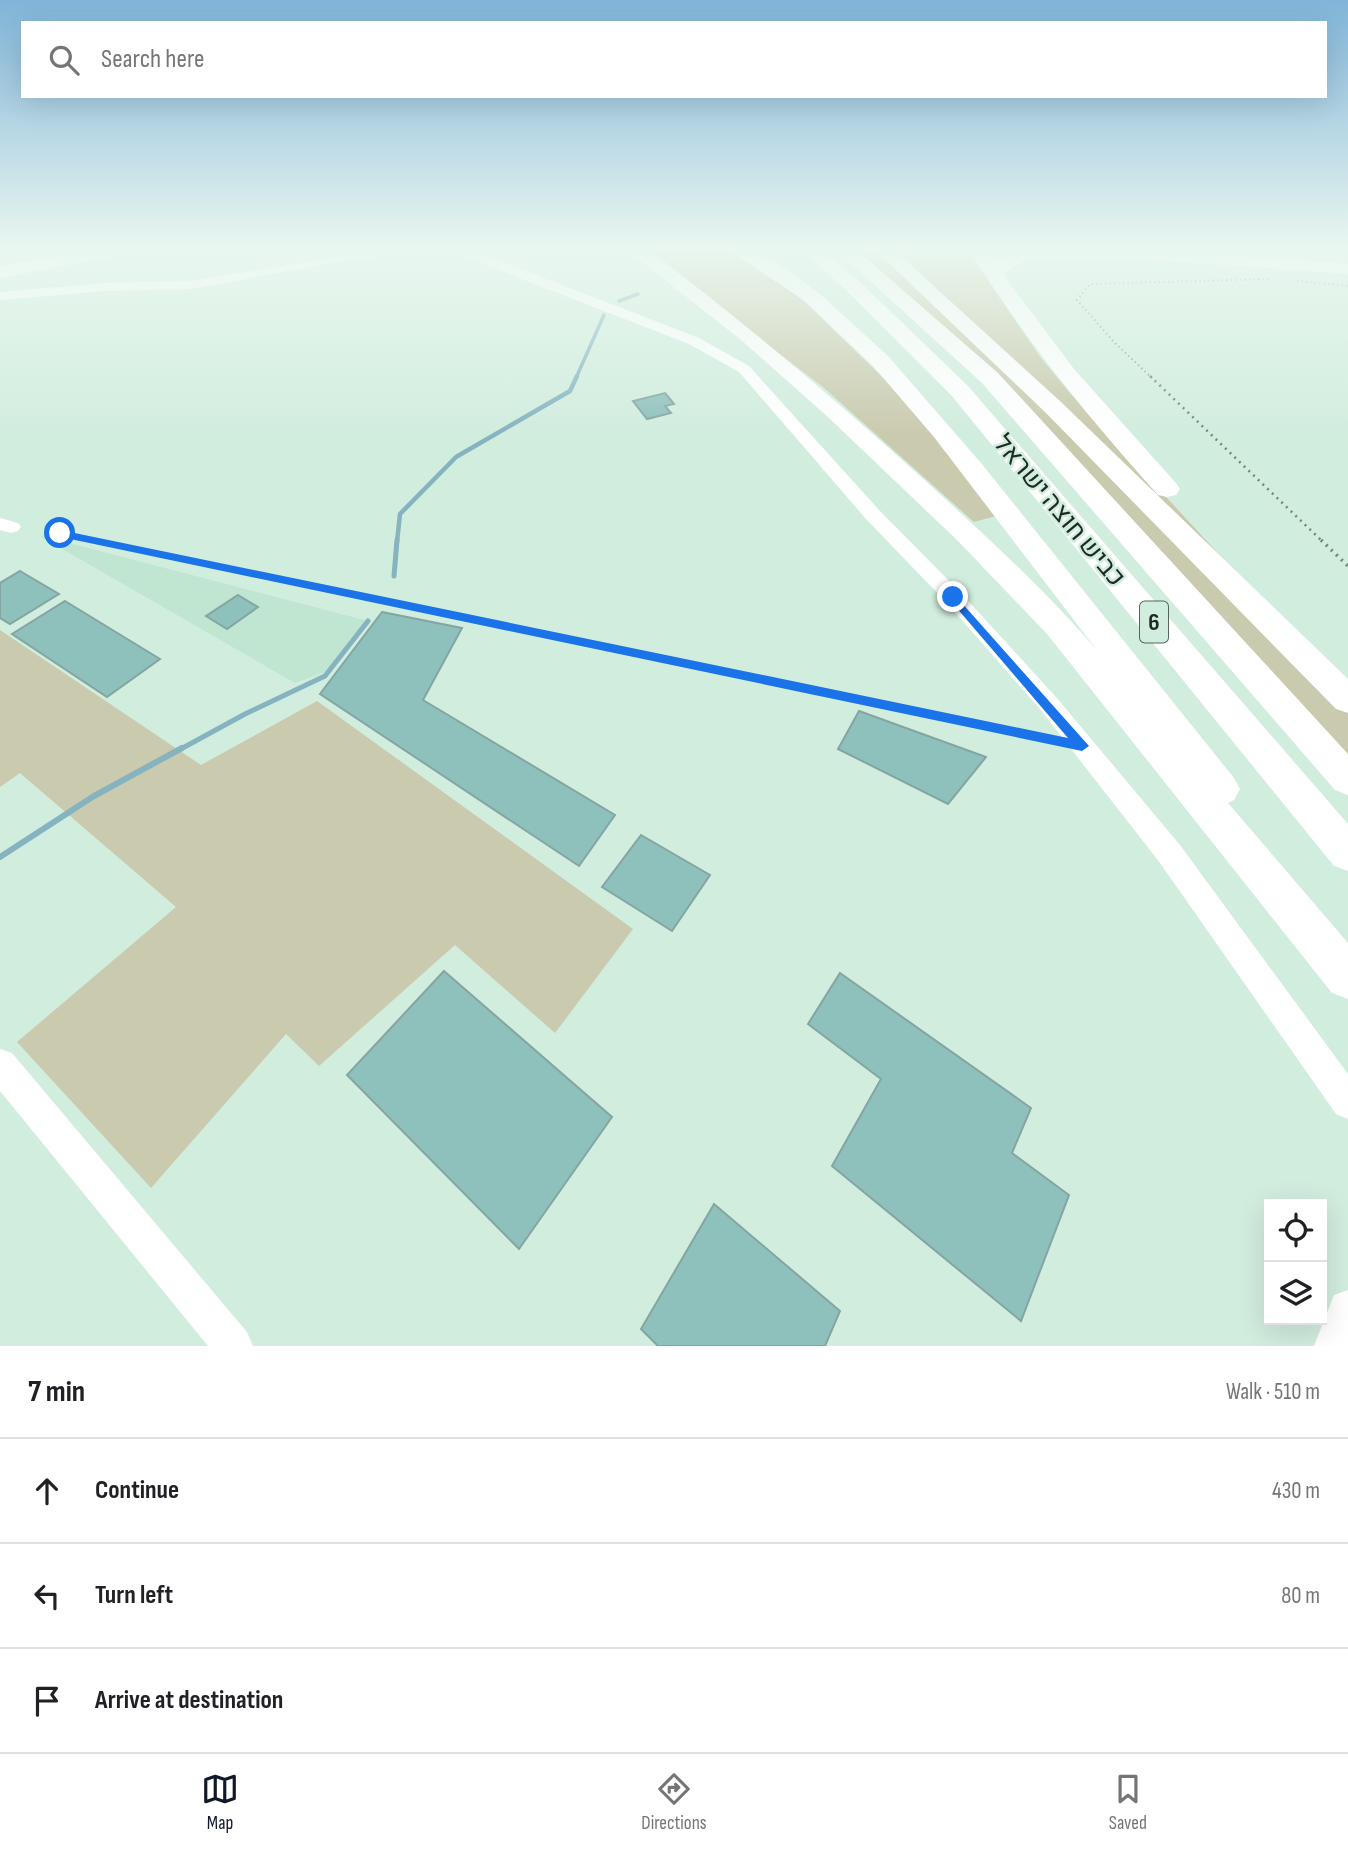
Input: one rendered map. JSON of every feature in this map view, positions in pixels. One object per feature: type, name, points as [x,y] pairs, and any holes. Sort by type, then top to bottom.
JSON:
[{"type":"highway","points":[[716,311],[836,412],[969,537],[1049,617],[1348,976]]},
{"type":"highway","points":[[826,311],[904,386],[1051,567],[1348,955]]},
{"type":"highway","name":"כביש חוצה ישראל","points":[[878,311],[960,391],[1348,853]]},
{"type":"highway","name":"כביש חוצה ישראל","points":[[914,311],[990,378],[1348,779]]},
{"type":"highway","points":[[950,311],[1053,407],[1348,700]]},
{"type":"highway","points":[[1019,311],[1105,424],[1348,678]]},
{"type":"street","points":[[620,311],[694,341],[744,369],[873,515],[953,597],[1082,746],[1170,854],[1348,1102]]},
{"type":"street","points":[[0,1065],[233,1346]]},
{"type":"street","points":[[1334,1346],[1348,1309]]},
{"type":"path","points":[[1087,311],[1114,342],[1348,566]]},
{"type":"path","points":[[60,533],[1082,746]]},
{"type":"shaded area","points":[[723,311],[814,311],[904,398],[996,516],[974,522],[823,387]]},
{"type":"shaded area","points":[[913,311],[1009,311],[1041,358],[1070,393],[1348,694],[1348,760]]},
{"type":"shaded area","points":[[38,535],[368,621],[333,669],[295,683]]},
{"type":"shaded area","points":[[0,630],[201,765],[317,701],[633,929],[555,1033],[455,945],[319,1066],[286,1034],[151,1188],[17,1042],[176,907],[20,773],[0,787]]},
{"type":"building","points":[[665,393],[674,404],[665,406],[671,413],[647,419],[633,401]]},
{"type":"building","points":[[20,571],[59,594],[10,624],[0,618],[0,583]]},
{"type":"building","points":[[238,595],[258,607],[227,629],[206,616]]},
{"type":"building","points":[[65,601],[160,659],[107,697],[12,634]]},
{"type":"building","points":[[382,612],[462,628],[423,700],[615,815],[579,866],[320,694]]},
{"type":"building","points":[[859,711],[986,757],[948,804],[838,749]]},
{"type":"building","points":[[641,835],[710,875],[672,931],[602,887]]},
{"type":"building","points":[[444,971],[612,1117],[519,1249],[347,1075]]},
{"type":"building","points":[[840,973],[1031,1108],[1012,1153],[1069,1195],[1021,1321],[832,1166],[881,1079],[808,1024]]},
{"type":"building","points":[[714,1204],[840,1311],[825,1346],[658,1346],[641,1329]]},
{"type":"waterway","points":[[576,378],[604,315]]},
{"type":"waterway","points":[[397,542],[400,514],[456,457],[570,391],[577,376]]},
{"type":"waterway","points":[[394,576],[397,540]]},
{"type":"waterway","points":[[179,750],[245,714],[325,676],[368,621]]},
{"type":"waterway","points":[[0,857],[94,796],[182,748]]},
{"type":"route","points":[[60,533],[1082,746],[1048,703],[953,597]]}]
